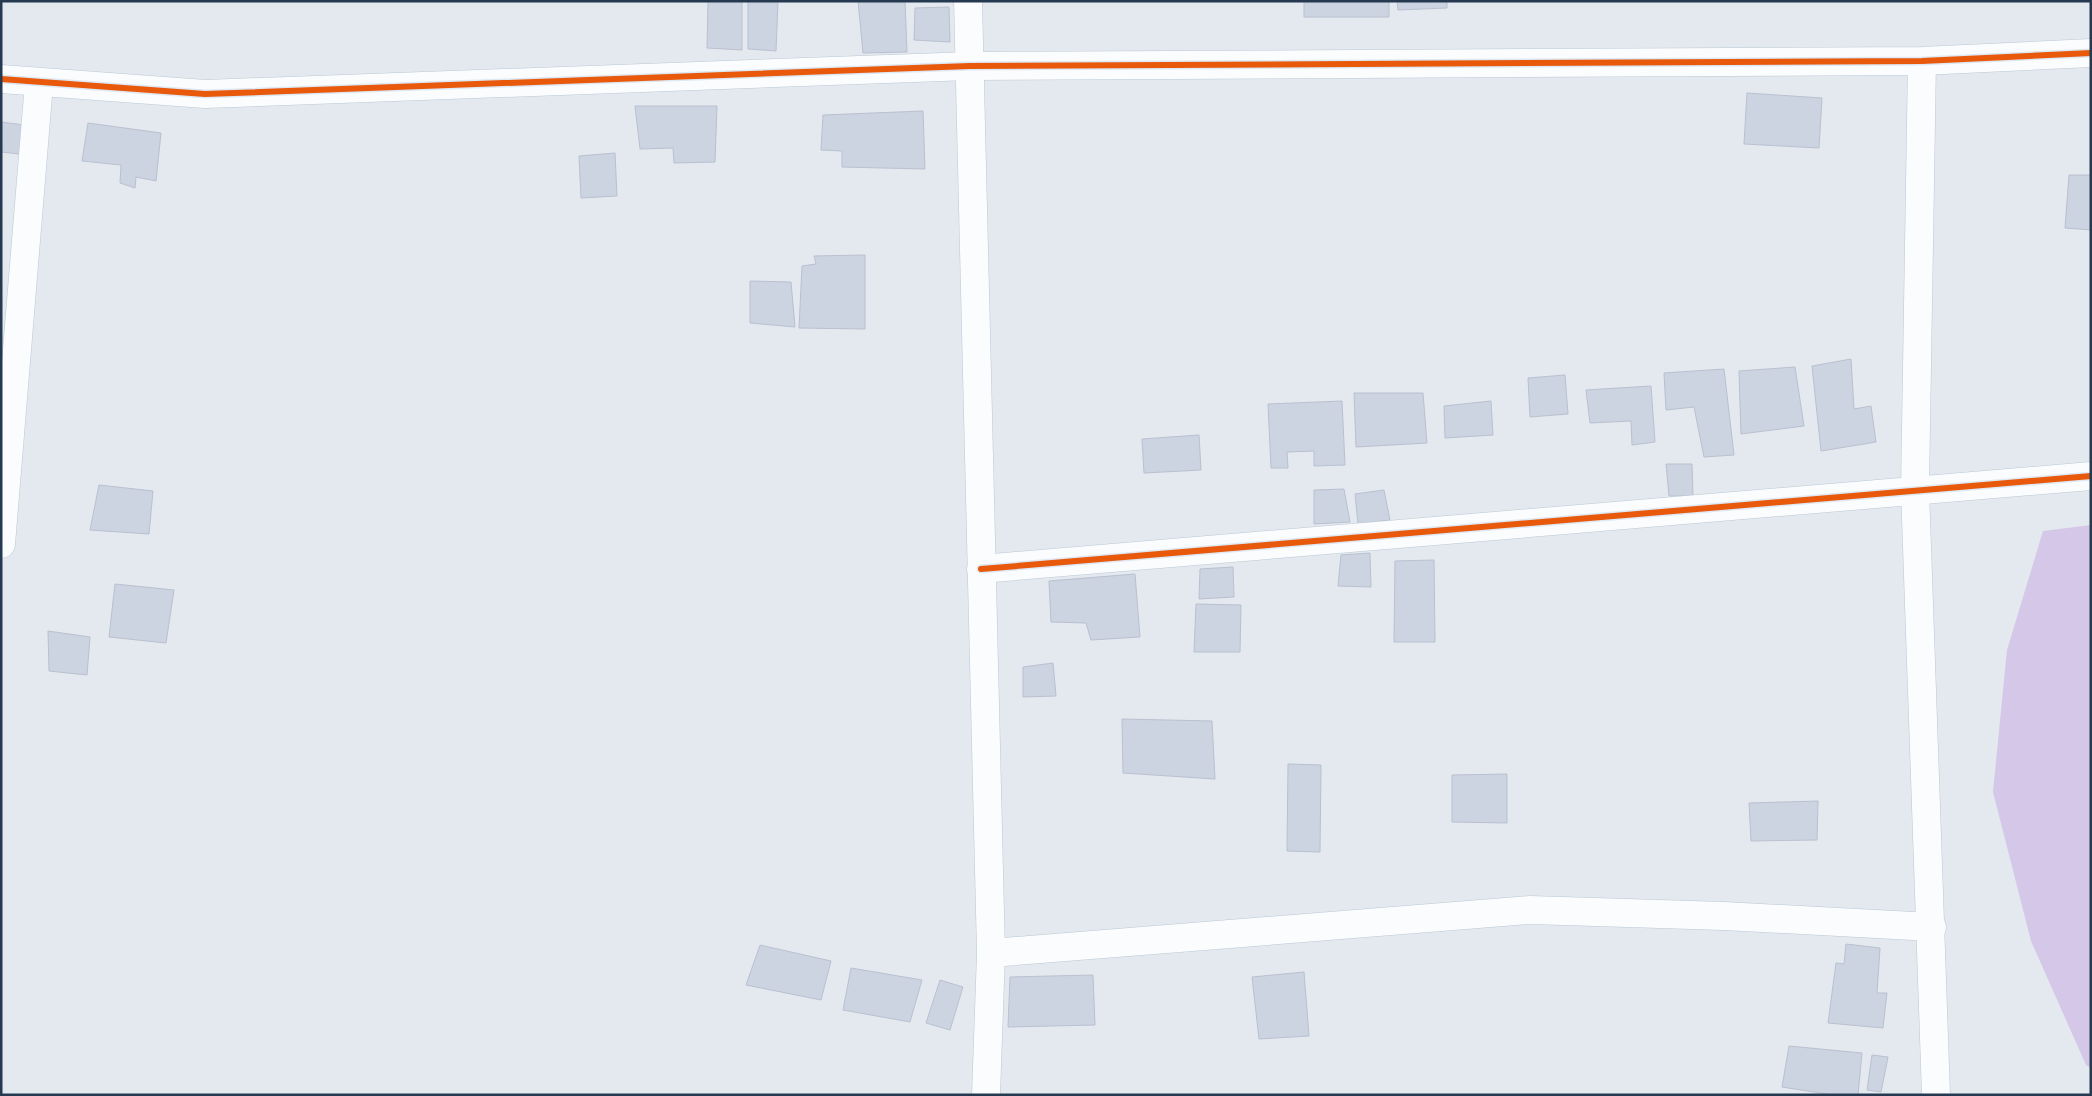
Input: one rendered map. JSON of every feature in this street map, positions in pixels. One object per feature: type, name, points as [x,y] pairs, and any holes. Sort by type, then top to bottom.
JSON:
[{"type":"street","points":[[968,1],[991,953],[986,1095]]},
{"type":"street","points":[[1,79],[205,94],[970,66],[1922,61],[2091,53]]},
{"type":"street","points":[[1922,61],[1915,489],[1932,926],[1936,1095]]},
{"type":"street","points":[[1,544],[39,83]]},
{"type":"street","points":[[981,569],[1915,489],[2091,476]]},
{"type":"street","points":[[991,953],[1530,910],[1724,916],[1932,926]]},
{"type":"shaded area","points":[[2091,525],[2091,1068],[2086,1065],[2031,941],[1993,792],[2007,650],[2043,531]]},
{"type":"building","points":[[708,1],[742,1],[742,50],[707,48]]},
{"type":"building","points":[[748,1],[778,1],[776,51],[748,49]]},
{"type":"building","points":[[858,1],[905,1],[907,52],[863,53]]},
{"type":"building","points":[[1304,1],[1389,1],[1389,17],[1304,17]]},
{"type":"building","points":[[1397,1],[1447,1],[1447,8],[1398,10]]},
{"type":"building","points":[[949,7],[950,42],[914,40],[915,8]]},
{"type":"building","points":[[1747,93],[1822,98],[1819,148],[1744,144]]},
{"type":"building","points":[[635,106],[717,106],[715,162],[674,163],[673,148],[640,149]]},
{"type":"building","points":[[923,111],[925,169],[842,167],[842,151],[821,150],[823,115]]},
{"type":"building","points":[[1,122],[24,125],[20,154],[1,152]]},
{"type":"building","points":[[88,123],[161,133],[156,181],[136,177],[135,188],[120,183],[121,165],[82,161]]},
{"type":"building","points":[[615,153],[617,196],[581,198],[579,156]]},
{"type":"building","points":[[2069,175],[2091,175],[2091,230],[2065,228]]},
{"type":"building","points":[[865,255],[865,329],[799,328],[802,266],[816,264],[814,256]]},
{"type":"building","points":[[750,281],[791,282],[795,327],[750,323]]},
{"type":"building","points":[[1851,359],[1854,409],[1871,406],[1876,442],[1821,451],[1812,366]]},
{"type":"building","points":[[1795,367],[1804,426],[1741,434],[1739,371]]},
{"type":"building","points":[[1724,369],[1734,455],[1704,457],[1694,407],[1666,410],[1664,373]]},
{"type":"building","points":[[1565,375],[1568,414],[1530,417],[1528,378]]},
{"type":"building","points":[[1651,386],[1655,442],[1632,445],[1631,421],[1590,423],[1586,390]]},
{"type":"building","points":[[1354,393],[1423,393],[1427,443],[1356,447]]},
{"type":"building","points":[[1342,401],[1345,465],[1314,466],[1314,451],[1287,452],[1288,468],[1271,468],[1268,404]]},
{"type":"building","points":[[1491,401],[1493,435],[1445,438],[1444,406]]},
{"type":"building","points":[[1199,435],[1201,470],[1144,473],[1142,439]]},
{"type":"building","points":[[1666,464],[1692,464],[1693,496],[1669,496]]},
{"type":"building","points":[[99,485],[153,491],[149,534],[90,530]]},
{"type":"building","points":[[1344,489],[1350,522],[1314,524],[1314,490]]},
{"type":"building","points":[[1384,490],[1390,520],[1358,524],[1355,494]]},
{"type":"building","points":[[1370,553],[1371,587],[1338,586],[1341,555]]},
{"type":"building","points":[[1434,560],[1435,642],[1394,642],[1395,561]]},
{"type":"building","points":[[1233,567],[1234,597],[1199,599],[1200,569]]},
{"type":"building","points":[[1135,574],[1140,637],[1091,640],[1086,623],[1051,622],[1049,581]]},
{"type":"building","points":[[115,584],[174,590],[166,643],[109,637]]},
{"type":"building","points":[[1196,604],[1241,605],[1240,652],[1194,652]]},
{"type":"building","points":[[48,631],[90,637],[87,675],[49,671]]},
{"type":"building","points":[[1053,663],[1056,696],[1023,697],[1023,667]]},
{"type":"building","points":[[1122,719],[1212,721],[1215,779],[1123,773]]},
{"type":"building","points":[[1288,764],[1321,765],[1320,852],[1287,851]]},
{"type":"building","points":[[1507,774],[1507,823],[1452,822],[1452,775]]},
{"type":"building","points":[[1818,801],[1817,840],[1751,841],[1749,803]]},
{"type":"building","points":[[1846,944],[1880,948],[1877,993],[1887,993],[1883,1028],[1828,1023],[1836,963],[1844,964]]},
{"type":"building","points":[[760,945],[831,961],[821,1000],[746,985]]},
{"type":"building","points":[[851,968],[922,980],[910,1022],[843,1010]]},
{"type":"building","points":[[1304,972],[1309,1036],[1259,1039],[1252,977]]},
{"type":"building","points":[[1093,975],[1095,1025],[1008,1027],[1010,977]]},
{"type":"building","points":[[940,980],[963,987],[950,1030],[926,1023]]},
{"type":"building","points":[[1789,1046],[1862,1053],[1858,1095],[1833,1095],[1782,1087]]},
{"type":"building","points":[[1872,1055],[1888,1057],[1881,1092],[1867,1090]]},
{"type":"cycle path","points":[[1,79],[205,94],[970,66],[1922,61],[2091,53]]},
{"type":"cycle path","points":[[981,569],[2091,476]]}]
